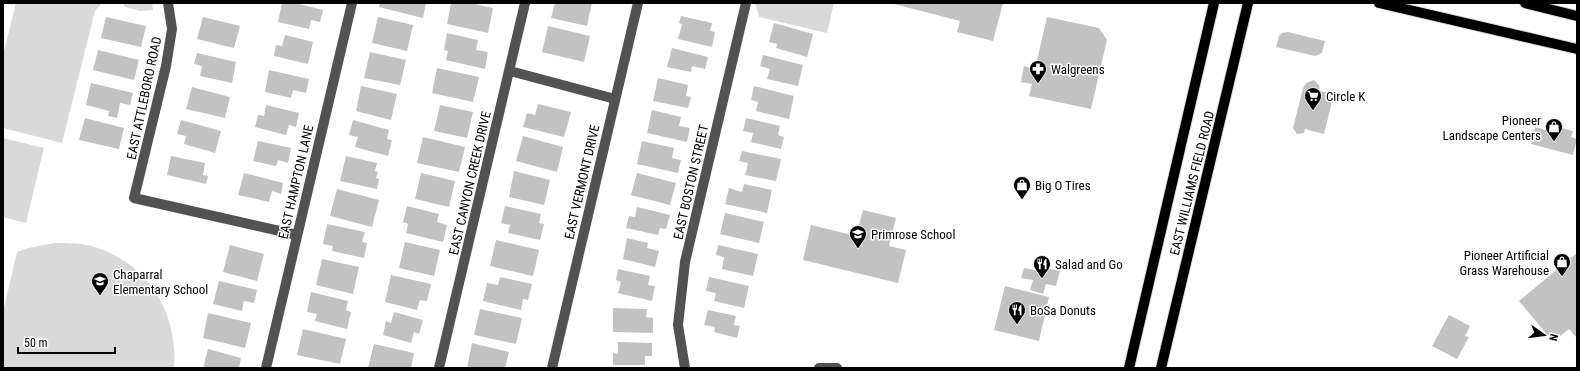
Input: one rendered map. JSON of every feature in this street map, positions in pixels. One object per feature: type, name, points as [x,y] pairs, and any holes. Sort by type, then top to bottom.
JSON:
[{"type":"main road","name":"EAST WILLIAMS FIELD ROAD","points":[[1129,368],[1214,3]]},
{"type":"main road","name":"EAST WILLIAMS FIELD ROAD","points":[[1161,368],[1248,3]]},
{"type":"main road","points":[[1379,3],[1577,49]]},
{"type":"main road","points":[[1525,3],[1577,16]]},
{"type":"street","name":"EAST ATTLEBORO ROAD","points":[[168,3],[172,29],[166,66],[134,198],[297,236]]},
{"type":"street","name":"EAST HAMPTON LANE","points":[[266,368],[352,3]]},
{"type":"street","name":"EAST CANYON CREEK DRIVE","points":[[439,368],[525,3]]},
{"type":"street","name":"EAST VERMONT DRIVE","points":[[552,368],[638,3]]},
{"type":"street","name":"EAST BOSTON STREET","points":[[685,368],[678,325],[685,262],[746,3]]},
{"type":"street","points":[[510,71],[615,99]]},
{"type":"street","points":[[819,368],[836,368]]},
{"type":"shaded area","points":[[16,3],[102,3],[95,11],[62,143],[3,128],[3,55]]},
{"type":"shaded area","points":[[123,3],[152,3],[153,10],[140,11],[125,7]]},
{"type":"shaded area","points":[[755,3],[834,3],[827,33],[759,17]]},
{"type":"shaded area","points":[[3,138],[44,148],[26,223],[3,217]]},
{"type":"shaded area","points":[[55,243],[80,244],[95,247],[114,255],[131,266],[145,278],[156,293],[165,310],[171,328],[174,347],[174,368],[3,368],[3,312],[17,252],[28,248]]},
{"type":"building","points":[[282,3],[295,3],[323,10],[320,22],[311,20],[309,29],[278,22]]},
{"type":"building","points":[[380,3],[426,3],[423,18],[379,7]]},
{"type":"building","points":[[451,3],[471,3],[493,8],[488,33],[447,24]]},
{"type":"building","points":[[555,3],[592,3],[587,26],[551,18]]},
{"type":"building","points":[[890,3],[1003,3],[993,41],[957,32],[960,21]]},
{"type":"building","points":[[681,16],[712,23],[710,31],[715,32],[712,47],[678,39],[682,24],[679,23]]},
{"type":"building","points":[[106,17],[146,26],[141,47],[101,38]]},
{"type":"building","points":[[203,17],[240,26],[234,48],[197,39]]},
{"type":"building","points":[[378,17],[413,25],[407,51],[372,43]]},
{"type":"building","name":"Walgreens","points":[[1047,17],[1099,28],[1107,40],[1091,109],[1029,96],[1032,84],[1021,82],[1024,66],[1035,69]]},
{"type":"building","points":[[774,23],[813,34],[807,57],[776,48],[777,44],[769,42]]},
{"type":"building","points":[[548,26],[590,36],[584,62],[542,52]]},
{"type":"building","name":"Circle K","points":[[1288,32],[1325,41],[1322,53],[1315,56],[1276,47],[1279,36],[1282,33]]},
{"type":"building","points":[[447,33],[478,40],[476,50],[488,52],[485,69],[446,60],[448,51],[444,50]]},
{"type":"building","points":[[285,35],[313,42],[308,64],[274,56],[276,45],[282,46]]},
{"type":"building","points":[[672,48],[708,57],[705,69],[692,66],[691,72],[667,67]]},
{"type":"building","points":[[98,50],[139,60],[134,80],[93,70]]},
{"type":"building","points":[[370,52],[406,60],[400,85],[364,78]]},
{"type":"building","points":[[197,53],[236,62],[232,83],[200,76],[202,66],[194,64]]},
{"type":"building","points":[[763,55],[803,65],[798,86],[767,79],[770,69],[760,66]]},
{"type":"building","points":[[437,68],[479,77],[473,102],[432,93]]},
{"type":"building","points":[[269,70],[309,79],[306,93],[293,90],[291,98],[265,92]]},
{"type":"building","points":[[658,78],[688,85],[686,96],[691,97],[688,108],[653,101]]},
{"type":"building","name":"Circle K","points":[[1314,80],[1319,85],[1320,91],[1334,94],[1324,134],[1305,129],[1304,133],[1297,134],[1293,128],[1303,88],[1306,83]]},
{"type":"building","points":[[91,83],[133,93],[130,105],[120,103],[117,118],[108,116],[109,111],[86,105]]},
{"type":"building","points":[[361,86],[397,94],[391,120],[356,111]]},
{"type":"building","points":[[754,86],[794,96],[789,119],[756,111],[758,102],[751,100]]},
{"type":"building","points":[[192,87],[230,97],[225,118],[186,109]]},
{"type":"building","points":[[538,104],[571,112],[564,137],[523,127],[527,113],[535,115]]},
{"type":"building","points":[[266,105],[299,113],[296,127],[289,125],[286,135],[255,127],[258,115],[264,116]]},
{"type":"building","points":[[440,105],[473,112],[467,138],[434,131]]},
{"type":"building","points":[[652,110],[681,117],[679,126],[690,128],[687,142],[647,133]]},
{"type":"building","points":[[85,118],[124,128],[119,149],[79,140]]},
{"type":"building","points":[[746,118],[780,126],[778,135],[784,137],[781,149],[751,142],[753,133],[743,131]]},
{"type":"building","points":[[181,120],[221,131],[215,153],[184,144],[186,136],[177,134]]},
{"type":"building","points":[[353,120],[389,130],[387,139],[392,140],[388,156],[355,147],[358,137],[349,135]]},
{"type":"building","name":"Pioneer Landscape Centers","points":[[1547,124],[1573,131],[1571,137],[1577,139],[1573,155],[1531,144],[1535,127],[1546,130]]},
{"type":"building","points":[[523,136],[563,147],[557,172],[516,161]]},
{"type":"building","points":[[423,137],[465,147],[459,172],[417,163]]},
{"type":"building","points":[[258,141],[291,148],[288,163],[278,160],[276,166],[253,161]]},
{"type":"building","points":[[642,141],[674,148],[672,158],[681,160],[678,173],[637,164]]},
{"type":"building","points":[[742,151],[781,159],[776,181],[745,175],[748,163],[739,161]]},
{"type":"building","points":[[171,156],[205,163],[203,175],[208,176],[206,184],[167,175]]},
{"type":"building","points":[[346,156],[377,163],[375,171],[378,172],[376,178],[379,179],[377,189],[340,181]]},
{"type":"building","points":[[514,171],[550,180],[544,205],[509,197]]},
{"type":"building","points":[[244,173],[283,183],[281,194],[272,191],[269,202],[238,195]]},
{"type":"building","points":[[421,173],[455,181],[449,207],[415,199]]},
{"type":"building","points":[[637,173],[676,183],[670,205],[631,195]]},
{"type":"building","points":[[744,184],[772,190],[767,213],[725,204],[729,188],[742,192]]},
{"type":"building","points":[[337,189],[379,200],[372,227],[330,216]]},
{"type":"building","points":[[407,206],[439,214],[437,222],[447,225],[443,242],[406,233],[408,224],[403,222]]},
{"type":"building","points":[[505,206],[541,214],[539,223],[544,224],[540,240],[508,233],[510,225],[501,223]]},
{"type":"building","points":[[637,207],[670,215],[666,229],[660,228],[658,235],[626,228],[629,216],[635,217]]},
{"type":"building","points":[[863,210],[896,218],[889,246],[906,250],[898,283],[803,260],[811,225],[856,236]]},
{"type":"building","points":[[725,213],[764,222],[759,243],[720,234]]},
{"type":"building","points":[[327,224],[365,232],[362,242],[367,243],[364,258],[332,251],[333,246],[323,244]]},
{"type":"building","points":[[627,238],[648,243],[647,248],[659,251],[655,267],[623,259]]},
{"type":"building","points":[[496,240],[539,250],[533,276],[490,266]]},
{"type":"building","points":[[405,242],[440,250],[434,276],[399,268]]},
{"type":"building","points":[[230,245],[264,254],[257,281],[223,272]]},
{"type":"building","points":[[718,245],[758,254],[753,276],[722,269],[724,257],[716,255]]},
{"type":"building","name":"Pioneer Artificial Grass Warehouse","points":[[1577,253],[1577,338],[1569,329],[1553,342],[1519,301]]},
{"type":"building","points":[[322,259],[359,267],[353,294],[316,285]]},
{"type":"building","name":"Salad and Go","points":[[1040,267],[1060,271],[1056,286],[1046,284],[1043,294],[1030,290],[1033,280],[1021,278],[1024,268],[1039,271]]},
{"type":"building","points":[[618,269],[650,276],[648,285],[655,286],[652,301],[618,293],[621,282],[616,280]]},
{"type":"building","points":[[391,275],[431,284],[427,301],[420,300],[417,310],[385,302]]},
{"type":"building","points":[[500,277],[532,284],[528,300],[523,299],[521,310],[483,301],[487,283],[498,285]]},
{"type":"building","points":[[709,277],[749,286],[744,308],[714,301],[716,293],[706,291]]},
{"type":"building","points":[[219,281],[257,290],[254,303],[244,301],[242,311],[213,304]]},
{"type":"building","points":[[1005,286],[1049,297],[1039,341],[994,330]]},
{"type":"building","points":[[311,292],[348,301],[346,310],[351,312],[347,329],[315,321],[317,314],[307,312]]},
{"type":"building","points":[[613,308],[647,309],[646,317],[653,318],[653,333],[613,332]]},
{"type":"building","points":[[480,309],[522,318],[516,344],[474,335]]},
{"type":"building","points":[[708,310],[736,316],[734,325],[740,326],[737,338],[714,332],[715,327],[704,325]]},
{"type":"building","points":[[394,312],[423,320],[419,334],[414,332],[411,343],[383,335],[386,321],[391,323]]},
{"type":"building","points":[[208,313],[251,323],[245,348],[203,338]]},
{"type":"building","points":[[1449,315],[1470,326],[1465,336],[1469,337],[1457,359],[1432,346]]},
{"type":"building","points":[[303,329],[346,339],[340,364],[297,355]]},
{"type":"building","points":[[618,342],[652,343],[652,356],[645,356],[645,365],[613,365],[613,353],[618,354]]},
{"type":"building","points":[[472,343],[509,352],[505,368],[467,368]]},
{"type":"building","points":[[374,344],[414,353],[411,368],[368,368]]},
{"type":"building","points":[[208,349],[241,358],[239,368],[203,368]]},
{"type":"place","name":"Walgreens","points":[[1038,84]]},
{"type":"place","name":"Circle K","points":[[1313,111]]},
{"type":"place","name":"Pioneer Landscape Centers","points":[[1554,142]]},
{"type":"place","name":"Big O Tires","points":[[1022,200]]},
{"type":"place","name":"Primrose School","points":[[858,249]]},
{"type":"place","name":"Pioneer Artificial Grass Warehouse","points":[[1562,277]]},
{"type":"place","name":"Salad and Go","points":[[1042,279]]},
{"type":"place","name":"Chaparral Elementary School","points":[[100,296]]},
{"type":"place","name":"BoSa Donuts","points":[[1017,325]]}]
